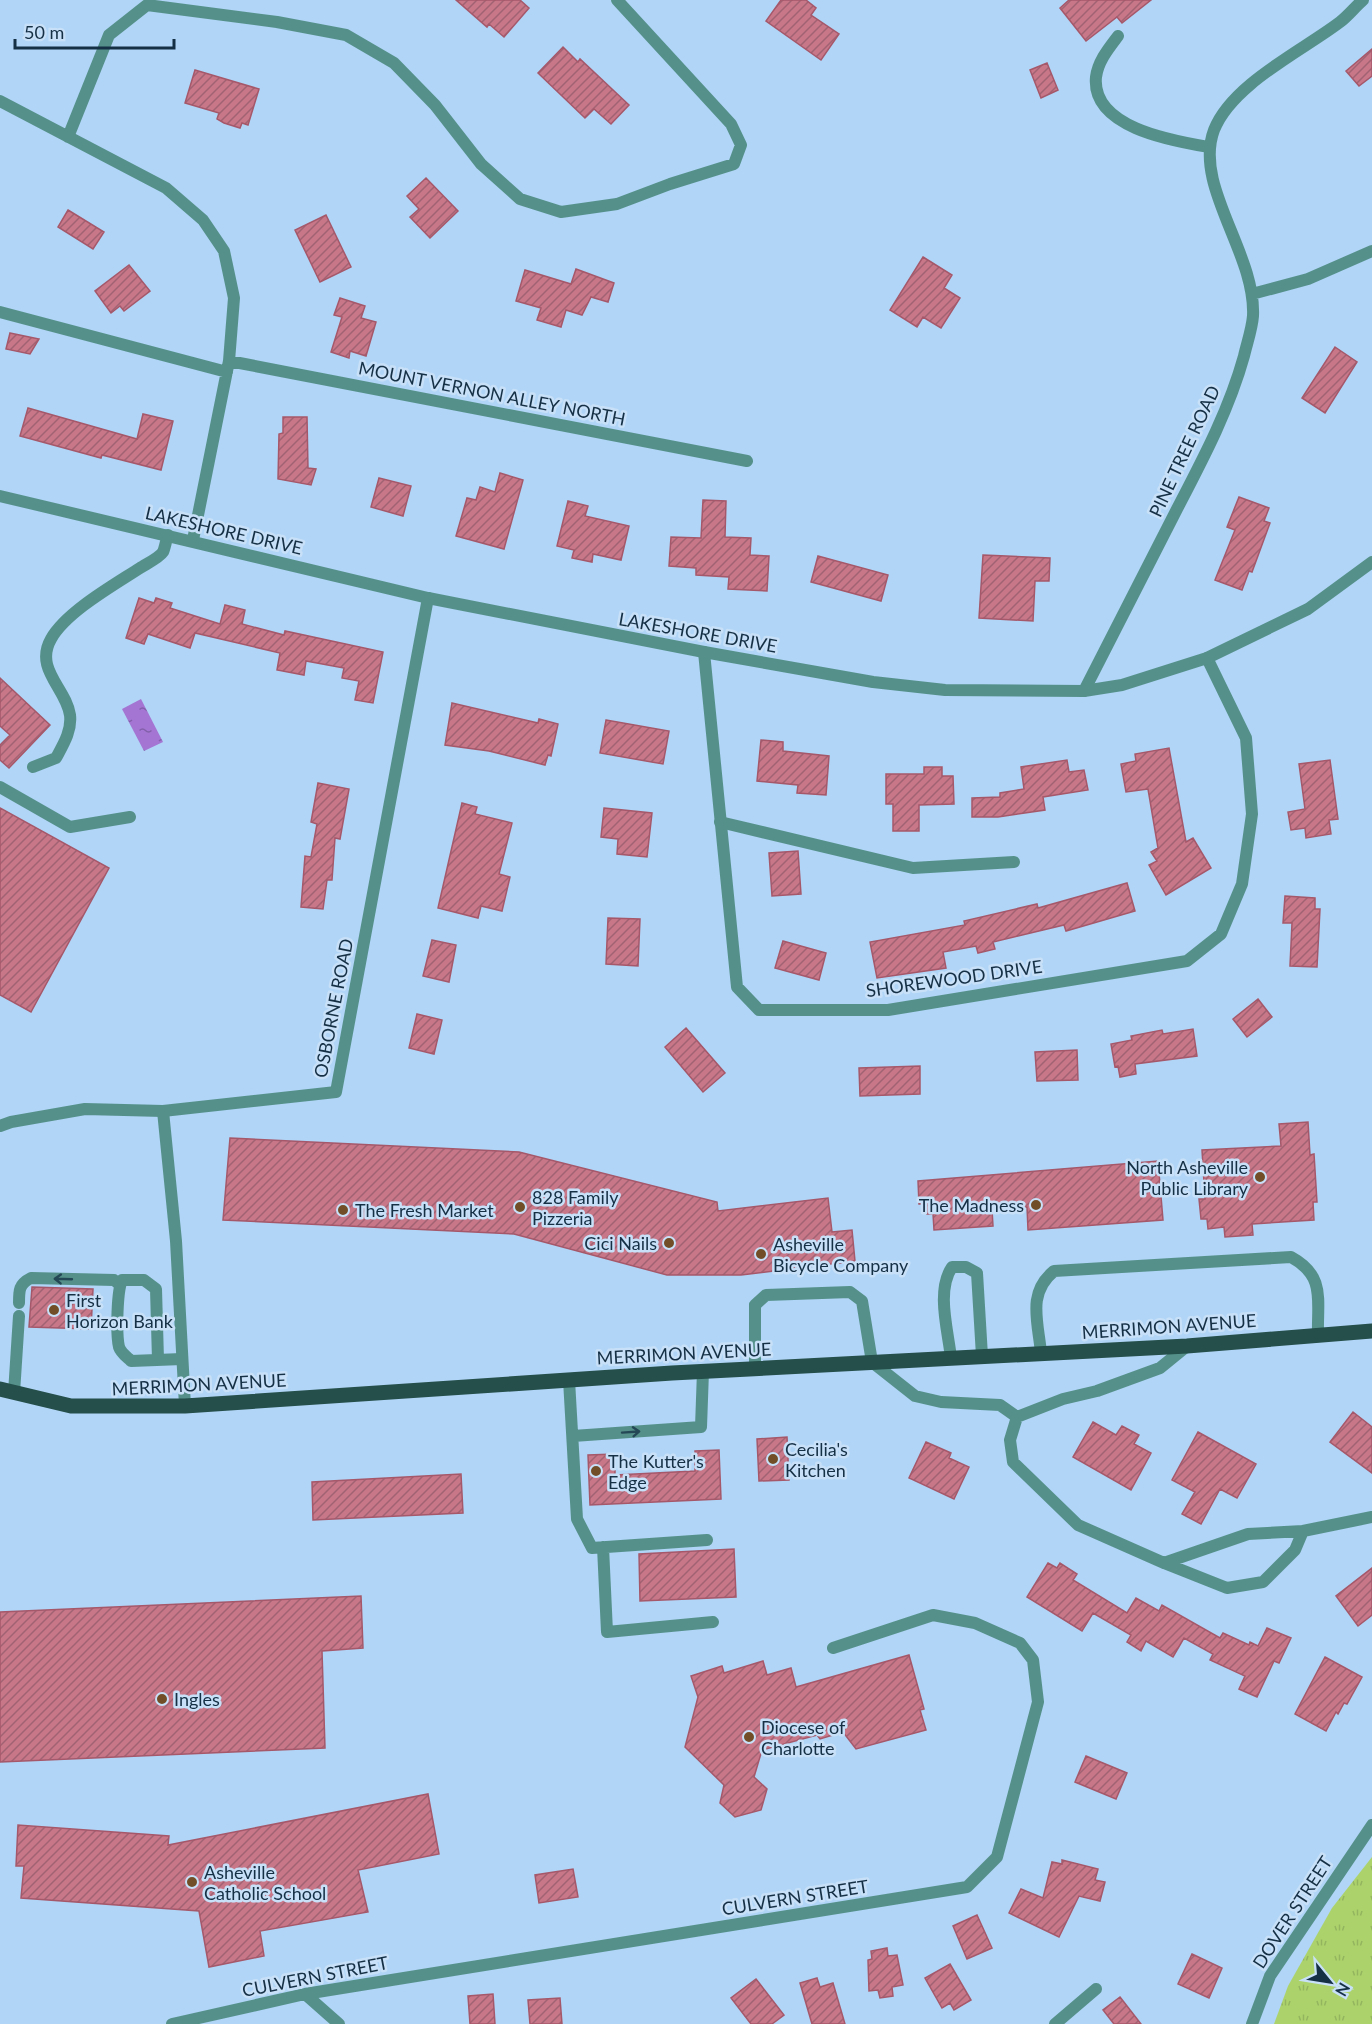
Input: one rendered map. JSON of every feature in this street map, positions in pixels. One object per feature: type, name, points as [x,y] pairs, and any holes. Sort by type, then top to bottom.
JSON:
[{"type":"main road","name":"MERRIMON AVENUE","points":[[7,1391],[71,1406],[185,1406],[703,1371],[1187,1346],[1372,1331]]},
{"type":"street","points":[[68,136],[109,35],[147,5],[277,22],[346,35],[394,63],[435,105],[481,164],[520,199],[561,212],[617,204],[734,164],[741,145],[731,124],[617,0]]},
{"type":"street","name":"PINE TREE ROAD","points":[[1084,691],[1216,434],[1238,380],[1248,341],[1253,318],[1252,294],[1247,268],[1209,171],[1209,147],[1215,128],[1230,105],[1248,86],[1342,21],[1363,0]]},
{"type":"street","points":[[1118,36],[1102,57],[1096,78],[1101,100],[1115,117],[1144,132],[1169,141],[1209,147]]},
{"type":"street","points":[[0,100],[166,188],[203,219],[224,251],[234,298],[228,366],[193,540]]},
{"type":"street","points":[[1252,294],[1308,279],[1372,251]]},
{"type":"street","name":"MOUNT VERNON ALLEY NORTH","points":[[0,312],[228,366],[747,461]]},
{"type":"street","name":"LAKESHORE DRIVE","points":[[0,496],[193,540],[428,598],[704,652],[873,682],[945,690],[1084,691],[1122,685],[1207,658],[1308,609],[1372,562]]},
{"type":"street","points":[[33,767],[56,758],[69,732],[70,716],[64,699],[48,672],[46,659],[50,640],[63,624],[89,603],[162,553],[168,535]]},
{"type":"street","name":"OSBORNE ROAD","points":[[0,1126],[85,1108],[163,1111],[336,1092],[428,598]]},
{"type":"street","name":"SHOREWOOD DRIVE","points":[[704,652],[737,987],[759,1010],[888,1010],[1187,961],[1221,934],[1242,884],[1252,814],[1246,738],[1207,658]]},
{"type":"street","points":[[0,787],[70,828],[130,817]]},
{"type":"street","points":[[720,822],[913,868],[1014,862]]},
{"type":"street","points":[[163,1111],[176,1241],[185,1406]]},
{"type":"street","points":[[1041,1353],[1036,1294],[1041,1281],[1054,1271],[1291,1257],[1305,1265],[1316,1279],[1318,1335]]},
{"type":"street","points":[[951,1358],[944,1295],[945,1277],[952,1267],[966,1267],[977,1273],[982,1356]]},
{"type":"street","points":[[7,1391],[19,1310],[19,1290],[23,1282],[31,1278],[114,1280],[120,1285]]},
{"type":"street","points":[[158,1360],[156,1289],[144,1280],[123,1280],[120,1285],[119,1348],[131,1361],[158,1360],[183,1359]]},
{"type":"street","points":[[755,1368],[755,1305],[766,1295],[850,1292],[862,1301],[873,1362],[915,1396],[941,1402],[1000,1405],[1017,1416]]},
{"type":"street","points":[[1017,1416],[1160,1368],[1187,1346]]},
{"type":"street","points":[[573,1437],[701,1426],[703,1371]]},
{"type":"street","points":[[569,1380],[577,1519],[592,1548],[707,1540]]},
{"type":"street","points":[[1017,1416],[1010,1440],[1013,1462],[1078,1525],[1164,1563],[1227,1588],[1263,1582],[1295,1550],[1304,1531]]},
{"type":"street","points":[[1164,1563],[1248,1534],[1304,1531],[1372,1517]]},
{"type":"street","points":[[603,1548],[607,1632],[713,1622]]},
{"type":"street","name":"CULVERN STREET","points":[[172,2024],[305,1994],[967,1887],[997,1857],[1038,1702],[1033,1660],[1020,1643],[975,1623],[933,1615],[833,1648]]},
{"type":"street","name":"DOVER STREET","points":[[1252,2024],[1270,1976],[1372,1825]]},
{"type":"street","points":[[1055,2024],[1096,1989]]},
{"type":"street","points":[[305,1994],[339,2024]]},
{"type":"green space","points":[[1372,1857],[1372,2024],[1274,2024],[1288,1986],[1332,1908]]},
{"type":"water","points":[[141,699],[163,742],[144,751],[122,709]]},
{"type":"building","points":[[456,0],[520,0],[529,8],[504,37],[489,24],[487,27]]},
{"type":"building","points":[[781,0],[806,0],[816,8],[811,15],[839,34],[821,60],[766,21]]},
{"type":"building","points":[[1069,0],[1151,0],[1122,23],[1117,17],[1086,41],[1060,8]]},
{"type":"building","points":[[563,47],[578,62],[580,59],[629,105],[611,124],[594,109],[585,118],[538,73]]},
{"type":"building","points":[[1372,49],[1372,76],[1359,86],[1346,71]]},
{"type":"building","points":[[1047,63],[1058,90],[1041,98],[1030,70]]},
{"type":"building","points":[[195,70],[259,89],[248,125],[242,123],[240,128],[224,123],[217,119],[219,113],[185,103]]},
{"type":"building","points":[[426,178],[458,211],[430,238],[410,217],[419,209],[407,196]]},
{"type":"building","points":[[68,210],[104,232],[93,249],[58,227]]},
{"type":"building","points":[[326,215],[351,267],[320,282],[295,230]]},
{"type":"building","points":[[923,257],[952,275],[944,288],[960,298],[941,328],[923,317],[917,327],[890,310]]},
{"type":"building","points":[[129,265],[150,291],[124,311],[120,306],[111,313],[95,291]]},
{"type":"building","points":[[576,269],[614,283],[608,302],[591,297],[582,315],[566,310],[561,327],[537,320],[541,308],[516,301],[525,270],[571,284]]},
{"type":"building","points":[[340,298],[365,306],[361,318],[376,322],[366,356],[350,351],[349,358],[331,352],[342,317],[334,315]]},
{"type":"building","points":[[10,333],[39,339],[30,354],[6,349]]},
{"type":"building","points":[[1335,347],[1357,362],[1325,413],[1302,398]]},
{"type":"building","points":[[28,408],[137,439],[143,414],[173,421],[161,470],[102,455],[101,458],[20,436]]},
{"type":"building","points":[[283,417],[307,417],[308,468],[316,469],[311,485],[278,479],[279,434],[283,433]]},
{"type":"building","points":[[500,473],[523,480],[504,549],[456,536],[467,498],[476,500],[480,487],[495,492]]},
{"type":"building","points":[[379,478],[411,486],[403,516],[371,507]]},
{"type":"building","points":[[1239,497],[1269,508],[1264,521],[1270,523],[1252,572],[1249,571],[1242,590],[1215,580],[1235,530],[1227,527]]},
{"type":"building","points":[[703,500],[726,501],[725,537],[751,538],[750,555],[769,556],[767,591],[728,589],[729,577],[696,575],[696,568],[669,566],[671,537],[701,538]]},
{"type":"building","points":[[568,501],[588,506],[585,516],[629,526],[621,560],[593,554],[592,562],[572,558],[574,550],[557,546]]},
{"type":"building","points":[[983,555],[1050,558],[1049,581],[1035,581],[1033,621],[979,618]]},
{"type":"building","points":[[818,556],[888,575],[881,601],[811,582]]},
{"type":"building","points":[[139,598],[154,603],[156,598],[172,603],[170,608],[220,624],[225,605],[245,610],[242,624],[284,635],[285,631],[383,652],[373,703],[355,700],[359,681],[342,678],[344,668],[306,661],[304,675],[277,670],[280,653],[195,633],[190,648],[148,634],[144,644],[126,638]]},
{"type":"building","points":[[0,678],[50,725],[9,768],[0,760],[0,745],[10,735],[0,726]]},
{"type":"building","points":[[452,703],[538,723],[539,719],[558,724],[551,756],[548,755],[545,765],[489,751],[445,745]]},
{"type":"building","points":[[606,720],[669,731],[663,764],[600,753]]},
{"type":"building","points":[[761,740],[783,742],[783,751],[829,756],[826,795],[797,793],[798,785],[757,781]]},
{"type":"building","points":[[1169,748],[1186,842],[1193,838],[1211,868],[1166,895],[1149,865],[1157,861],[1151,852],[1158,848],[1148,789],[1126,792],[1121,764],[1136,761],[1135,754]]},
{"type":"building","points":[[1067,760],[1069,772],[1084,770],[1088,790],[1043,797],[1045,810],[998,817],[972,817],[972,798],[1000,797],[1000,793],[1024,789],[1021,767]]},
{"type":"building","points":[[1330,760],[1338,819],[1329,820],[1331,834],[1306,838],[1305,828],[1291,830],[1288,812],[1305,809],[1299,764]]},
{"type":"building","points":[[924,767],[942,767],[942,776],[953,776],[954,804],[919,805],[919,831],[893,831],[893,804],[886,804],[886,774],[924,774]]},
{"type":"building","points":[[318,783],[349,789],[340,839],[335,838],[332,880],[327,880],[323,909],[301,907],[305,856],[311,857],[317,824],[311,822]]},
{"type":"building","points":[[462,803],[477,807],[475,814],[512,823],[499,874],[510,877],[502,911],[481,906],[478,918],[438,908]]},
{"type":"building","points":[[0,808],[109,868],[31,1012],[0,995]]},
{"type":"building","points":[[604,808],[652,813],[647,857],[617,854],[618,839],[601,837]]},
{"type":"building","points":[[798,851],[801,894],[772,896],[769,853]]},
{"type":"building","points":[[1127,883],[1135,911],[1066,931],[1064,925],[993,942],[995,949],[978,953],[976,946],[943,952],[946,968],[877,978],[870,942],[965,925],[964,921],[1037,904],[1038,908]]},
{"type":"building","points":[[1285,896],[1315,898],[1315,909],[1320,909],[1317,967],[1290,966],[1292,923],[1283,923]]},
{"type":"building","points":[[608,918],[640,919],[638,966],[606,964]]},
{"type":"building","points":[[432,940],[456,945],[449,982],[423,976]]},
{"type":"building","points":[[783,941],[826,953],[819,980],[775,968]]},
{"type":"building","points":[[1258,999],[1272,1017],[1247,1037],[1233,1019]]},
{"type":"building","points":[[417,1014],[442,1020],[434,1054],[409,1048]]},
{"type":"building","points":[[686,1028],[725,1073],[703,1092],[665,1047]]},
{"type":"building","points":[[1193,1029],[1197,1056],[1135,1064],[1136,1074],[1120,1077],[1118,1066],[1115,1067],[1111,1044],[1132,1040],[1131,1036],[1162,1030],[1163,1034]]},
{"type":"building","points":[[1077,1050],[1078,1080],[1037,1081],[1035,1052]]},
{"type":"building","points":[[920,1066],[920,1094],[860,1096],[859,1068]]},
{"type":"building","name":"North Asheville Public Library","points":[[1308,1122],[1310,1155],[1314,1154],[1317,1202],[1313,1202],[1314,1220],[1252,1224],[1253,1235],[1225,1237],[1224,1227],[1208,1229],[1207,1219],[1201,1219],[1199,1199],[1205,1199],[1202,1150],[1281,1146],[1279,1124]]},
{"type":"building","points":[[230,1138],[519,1152],[717,1202],[718,1211],[828,1198],[832,1232],[852,1230],[855,1261],[741,1275],[667,1275],[514,1234],[223,1220]]},
{"type":"building","points":[[1158,1161],[1163,1220],[1028,1230],[1027,1207],[992,1210],[993,1226],[934,1230],[933,1214],[927,1214],[926,1204],[919,1204],[918,1181]]},
{"type":"building","name":"First Horizon Bank","points":[[32,1287],[93,1289],[91,1329],[29,1327]]},
{"type":"building","points":[[1353,1412],[1372,1427],[1372,1473],[1330,1442]]},
{"type":"building","points":[[1093,1422],[1116,1435],[1122,1426],[1139,1435],[1134,1444],[1151,1453],[1131,1490],[1073,1457]]},
{"type":"building","points":[[1198,1432],[1256,1464],[1237,1498],[1220,1489],[1201,1524],[1182,1514],[1195,1492],[1172,1480]]},
{"type":"building","name":"Cecilia's Kitchen","points":[[787,1437],[789,1480],[759,1481],[757,1439]]},
{"type":"building","points":[[926,1442],[951,1453],[949,1458],[969,1467],[954,1499],[909,1478]]},
{"type":"building","points":[[719,1450],[721,1499],[590,1505],[588,1455],[615,1454],[615,1475],[695,1471],[695,1451]]},
{"type":"building","points":[[461,1474],[463,1513],[313,1520],[312,1482]]},
{"type":"building","points":[[734,1549],[736,1597],[640,1601],[639,1554]]},
{"type":"building","points":[[1048,1563],[1057,1568],[1060,1563],[1077,1574],[1073,1580],[1127,1613],[1136,1598],[1159,1611],[1162,1605],[1220,1638],[1223,1633],[1249,1645],[1250,1642],[1258,1646],[1267,1628],[1291,1638],[1279,1663],[1274,1661],[1257,1697],[1239,1689],[1245,1676],[1210,1660],[1213,1654],[1184,1638],[1173,1657],[1146,1641],[1141,1651],[1127,1642],[1131,1635],[1093,1613],[1082,1631],[1027,1597]]},
{"type":"building","points":[[1372,1568],[1372,1615],[1358,1626],[1336,1596]]},
{"type":"building","name":"Ingles","points":[[361,1596],[363,1648],[322,1651],[325,1748],[0,1762],[0,1612]]},
{"type":"building","name":"Diocese of Charlotte","points":[[909,1655],[924,1709],[920,1710],[926,1730],[856,1749],[843,1732],[820,1739],[817,1735],[762,1750],[754,1777],[767,1789],[761,1810],[735,1817],[720,1803],[724,1785],[685,1747],[698,1697],[691,1676],[722,1666],[724,1673],[763,1661],[767,1675],[791,1668],[796,1687]]},
{"type":"building","points":[[1325,1657],[1362,1677],[1347,1704],[1344,1703],[1338,1714],[1336,1712],[1326,1731],[1295,1714]]},
{"type":"building","points":[[1086,1756],[1127,1773],[1116,1799],[1075,1782]]},
{"type":"building","name":"Asheville Catholic School","points":[[428,1794],[439,1854],[358,1870],[368,1912],[260,1931],[264,1956],[209,1967],[199,1911],[21,1898],[24,1866],[16,1866],[18,1825],[169,1836],[168,1845]]},
{"type":"building","points":[[1062,1860],[1098,1869],[1095,1880],[1105,1882],[1100,1901],[1079,1896],[1059,1937],[1009,1913],[1021,1889],[1043,1898],[1052,1862],[1062,1864]]},
{"type":"building","points":[[573,1869],[578,1897],[539,1903],[535,1875]]},
{"type":"building","points":[[977,1915],[992,1948],[967,1959],[953,1926]]},
{"type":"building","points":[[887,1948],[888,1956],[897,1955],[903,1985],[892,1987],[893,1996],[880,1998],[878,1990],[869,1991],[868,1960],[872,1959],[871,1951]]},
{"type":"building","points":[[1192,1954],[1222,1968],[1209,1998],[1178,1984]]},
{"type":"building","points":[[950,1964],[971,2000],[954,2010],[950,2003],[942,2008],[925,1978]]},
{"type":"building","points":[[817,1978],[820,1987],[833,1983],[845,2024],[812,2024],[800,1983]]},
{"type":"building","points":[[756,1979],[784,2015],[772,2024],[751,2024],[731,1998]]},
{"type":"building","points":[[493,1994],[495,2024],[470,2024],[468,1996]]},
{"type":"building","points":[[1120,1997],[1141,2024],[1114,2024],[1103,2010]]},
{"type":"building","points":[[560,1998],[562,2024],[530,2024],[528,2000]]},
{"type":"place","name":"North Asheville Public Library","points":[[1260,1177]]},
{"type":"place","name":"The Madness","points":[[1036,1205]]},
{"type":"place","name":"828 Family Pizzeria","points":[[520,1207]]},
{"type":"place","name":"The Fresh Market","points":[[343,1210]]},
{"type":"place","name":"Cici Nails","points":[[669,1243]]},
{"type":"place","name":"Asheville Bicycle Company","points":[[761,1254]]},
{"type":"place","name":"First Horizon Bank","points":[[54,1310]]},
{"type":"place","name":"Cecilia's Kitchen","points":[[773,1459]]},
{"type":"place","name":"The Kutter's Edge","points":[[596,1471]]},
{"type":"place","name":"Ingles","points":[[162,1699]]},
{"type":"place","name":"Diocese of Charlotte","points":[[749,1737]]},
{"type":"place","name":"Asheville Catholic School","points":[[192,1882]]}]
